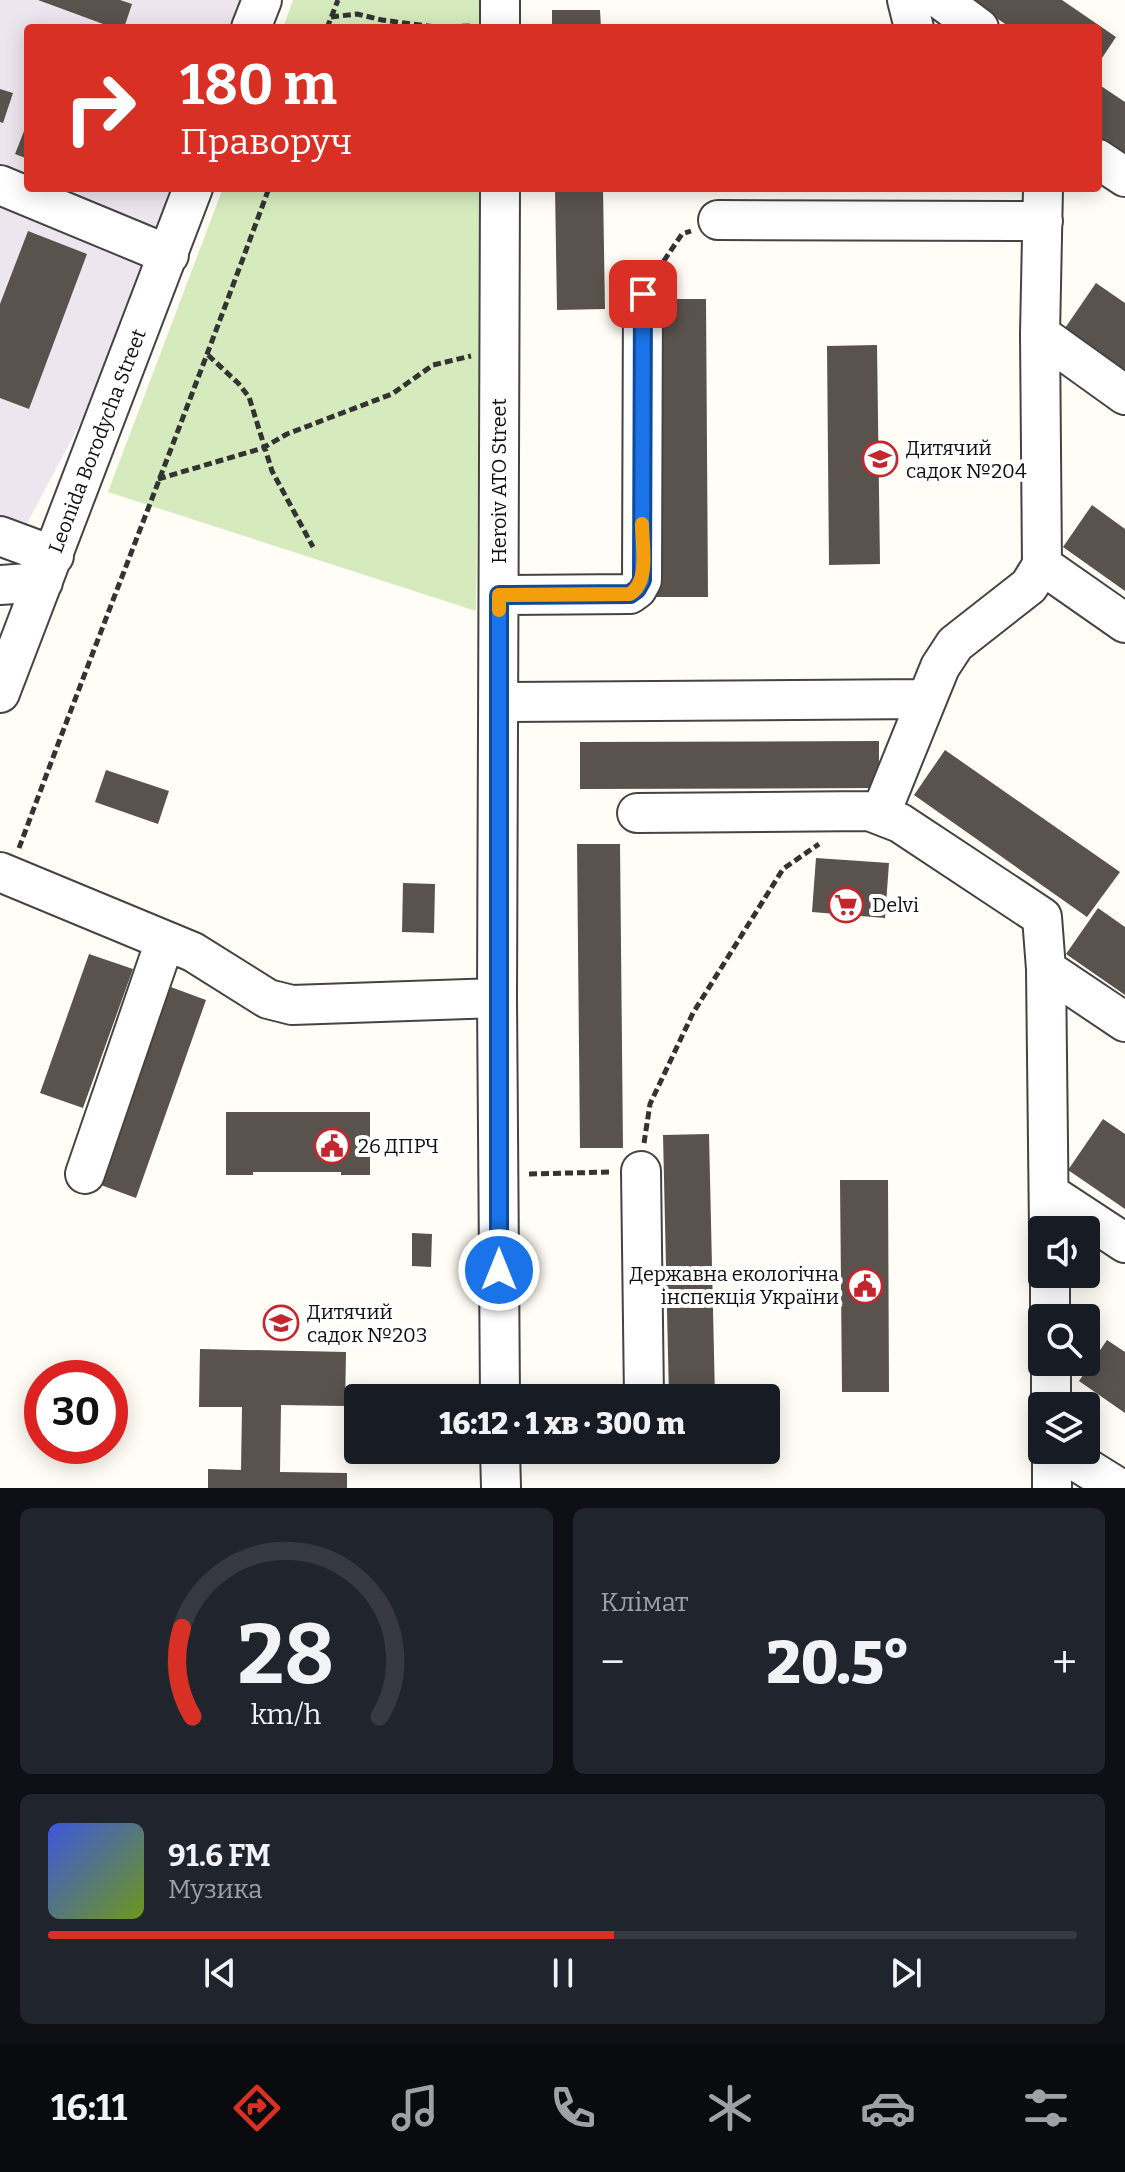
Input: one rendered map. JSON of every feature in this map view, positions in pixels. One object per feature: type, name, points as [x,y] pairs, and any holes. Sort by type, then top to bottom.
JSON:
[{"type":"street","points":[[253,24],[262,0]]},
{"type":"street","points":[[907,0],[913,24]]},
{"type":"street","points":[[941,0],[974,24]]},
{"type":"street","points":[[1102,162],[1125,177]]},
{"type":"street","points":[[0,185],[169,255]]},
{"type":"street","name":"Leonida Borodycha Street","points":[[0,693],[192,192]]},
{"type":"street","name":"Heroiv ATO Street","points":[[500,192],[497,998],[500,1384]]},
{"type":"street","points":[[718,220],[1043,204],[1040,334],[1042,565],[1029,586],[955,644],[940,667],[880,815]]},
{"type":"street","points":[[499,595],[630,594],[642,580],[643,294]]},
{"type":"street","points":[[1040,334],[1125,395]]},
{"type":"street","points":[[0,536],[48,569]]},
{"type":"street","points":[[1042,565],[1125,623]]},
{"type":"street","points":[[0,585],[48,569]]},
{"type":"street","points":[[498,702],[925,699]]},
{"type":"street","points":[[637,813],[869,811],[900,823],[1042,917],[1046,969],[1049,1212],[1125,1243]]},
{"type":"street","points":[[4,874],[193,952],[268,999],[292,1005],[497,998]]},
{"type":"street","points":[[85,1174],[165,941]]},
{"type":"street","points":[[1046,969],[1125,1022]]},
{"type":"street","points":[[641,1171],[644,1384]]},
{"type":"street","points":[[500,1464],[501,1488]]},
{"type":"street","points":[[1052,1464],[1052,1488]]},
{"type":"street","points":[[1080,1464],[1119,1488]]},
{"type":"path","points":[[328,24],[338,0]]},
{"type":"path","points":[[331,17],[357,14],[412,24]]},
{"type":"path","points":[[454,24],[493,18]]},
{"type":"path","points":[[4,874],[208,354],[268,192]]},
{"type":"path","points":[[643,294],[682,234],[718,220]]},
{"type":"path","points":[[157,479],[263,448],[287,434],[392,394],[433,365],[499,352]]},
{"type":"path","points":[[208,354],[249,397],[272,471],[313,547]]},
{"type":"path","points":[[498,1175],[641,1171],[650,1104],[693,1013],[783,869],[828,837]]},
{"type":"shaded area","points":[[0,0],[262,0],[253,24],[24,24],[24,192],[192,192],[169,255],[11,554],[0,551]]},
{"type":"green space","points":[[293,0],[485,0],[484,24],[284,24]]},
{"type":"green space","points":[[221,192],[482,192],[476,611],[108,492]]},
{"type":"building","points":[[38,0],[120,0],[132,4],[125,24],[103,24]]},
{"type":"building","points":[[970,0],[1062,0],[1097,24],[1005,24]]},
{"type":"building","points":[[552,10],[600,10],[601,24],[552,24]]},
{"type":"building","points":[[1102,27],[1116,37],[1102,58]]},
{"type":"building","points":[[1102,87],[1125,102],[1125,158],[1102,143]]},
{"type":"building","points":[[0,89],[13,93],[3,123],[0,122]]},
{"type":"building","points":[[24,131],[24,157],[15,154]]},
{"type":"building","points":[[555,192],[603,192],[605,309],[557,310]]},
{"type":"building","points":[[28,231],[87,254],[29,409],[0,398],[0,304]]},
{"type":"building","points":[[1096,283],[1125,303],[1125,375],[1063,331]]},
{"type":"building","points":[[650,299],[706,299],[708,597],[652,597]]},
{"type":"building","points":[[877,345],[880,564],[829,565],[827,346]]},
{"type":"building","points":[[1092,505],[1125,529],[1125,591],[1063,547]]},
{"type":"building","points":[[879,741],[879,788],[580,789],[580,742]]},
{"type":"building","points":[[945,750],[1120,872],[1087,917],[914,795]]},
{"type":"building","points":[[106,770],[169,791],[158,824],[95,802]]},
{"type":"building","points":[[577,844],[620,844],[623,1148],[580,1148]]},
{"type":"building","points":[[816,858],[889,863],[885,918],[812,912]]},
{"type":"building","points":[[403,883],[435,884],[434,933],[402,932]]},
{"type":"building","points":[[1098,908],[1125,927],[1125,995],[1066,954]]},
{"type":"building","points":[[89,954],[133,969],[83,1108],[40,1093]]},
{"type":"building","points":[[168,986],[206,1000],[136,1198],[98,1184]]},
{"type":"building","points":[[226,1112],[370,1112],[370,1175],[253,1172],[253,1175],[226,1175]]},
{"type":"building","points":[[1103,1119],[1125,1134],[1125,1209],[1068,1170]]},
{"type":"building","points":[[709,1134],[715,1384],[669,1384],[663,1135]]},
{"type":"building","name":"Державна екологічна інспекція України","points":[[840,1180],[888,1180],[889,1392],[842,1392]]},
{"type":"building","points":[[412,1233],[432,1234],[431,1267],[412,1266]]},
{"type":"building","points":[[1107,1340],[1125,1352],[1125,1413],[1100,1396],[1100,1392],[1095,1392],[1079,1381],[1082,1376],[1100,1376],[1100,1350]]},
{"type":"building","points":[[200,1349],[346,1352],[344,1406],[281,1405],[280,1472],[347,1473],[347,1488],[208,1488],[208,1469],[241,1470],[242,1407],[199,1407]]},
{"type":"slow traffic","points":[[499,610],[499,595],[630,594],[642,580],[642,524]]},
{"type":"place","name":"Дитячий садок №204","points":[[880,459]]},
{"type":"place","name":"Delvi","points":[[846,905]]},
{"type":"place","name":"26 ДПРЧ","points":[[332,1146]]},
{"type":"place","name":"Державна екологічна інспекція України","points":[[865,1286]]},
{"type":"place","name":"Дитячий садок №203","points":[[281,1323]]},
{"type":"route","points":[[499,1270],[499,595],[630,594],[642,580],[643,294]]}]
